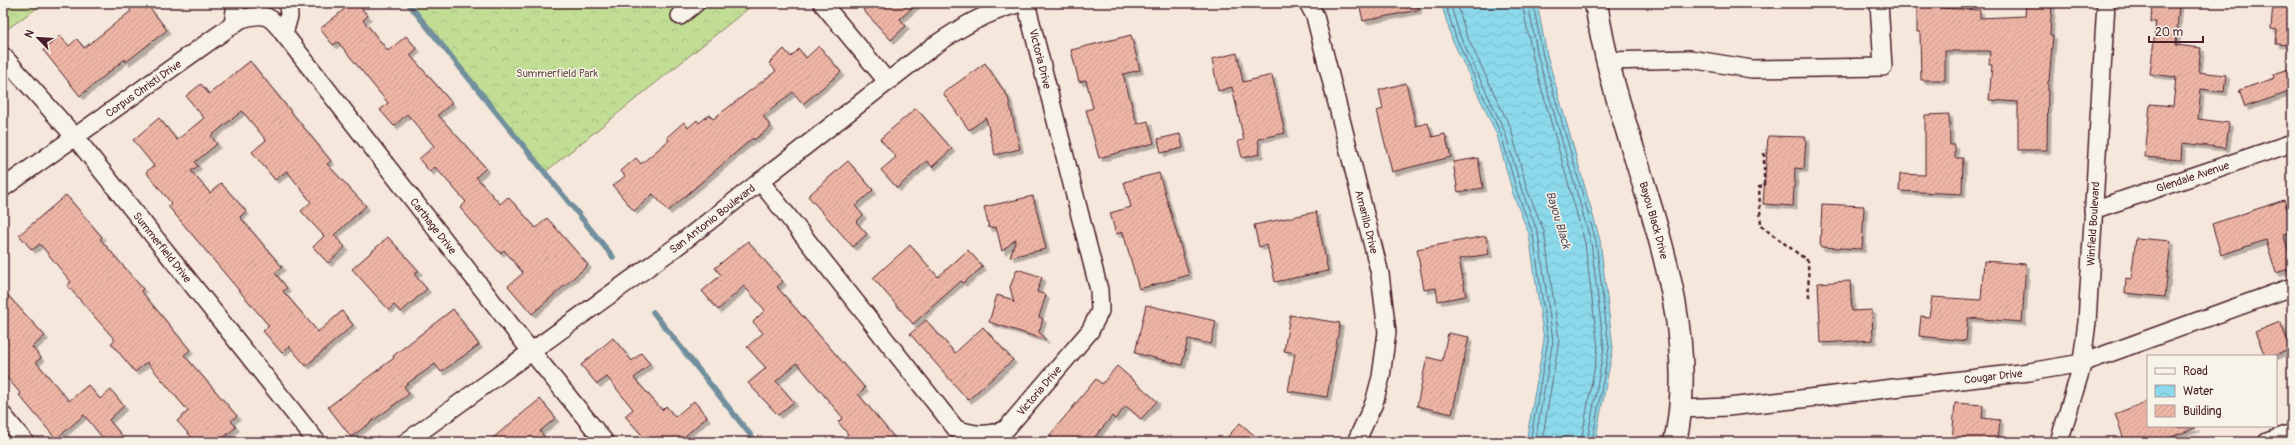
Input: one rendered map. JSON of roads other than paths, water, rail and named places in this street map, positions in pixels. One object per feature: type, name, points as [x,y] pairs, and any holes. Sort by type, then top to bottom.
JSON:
[{"type":"main road","name":"Bayou Black Drive","points":[[1596,3],[1607,61],[1674,300],[1682,370],[1681,409],[1675,442]]},
{"type":"street","points":[[234,25],[236,3]]},
{"type":"street","points":[[284,34],[289,16],[288,3]]},
{"type":"street","points":[[680,16],[696,3]]},
{"type":"street","points":[[822,3],[887,81]]},
{"type":"street","name":"San Antonio Boulevard","points":[[406,442],[676,247],[887,81],[962,26],[992,11],[1021,3]]},
{"type":"street","name":"Victoria Drive","points":[[760,181],[956,429],[966,437],[978,436],[995,438],[1006,429],[1090,331],[1100,312],[1099,290],[1026,3]]},
{"type":"street","name":"Amarillo Drive","points":[[1308,3],[1315,16],[1380,274],[1387,332],[1381,377],[1374,403],[1356,442]]},
{"type":"street","points":[[1607,61],[1690,59],[1752,69],[1883,67],[1879,3]]},
{"type":"street","name":"Winfield Boulevard","points":[[2059,442],[2069,415],[2082,363],[2087,322],[2106,3]]},
{"type":"street","name":"Corpus Christi Drive","points":[[3,188],[242,19],[258,14],[270,18],[284,34]]},
{"type":"street","name":"Carthage Drive","points":[[284,34],[532,352],[605,442]]},
{"type":"street","name":"Summerfield Drive","points":[[3,56],[75,137],[317,442]]},
{"type":"street","name":"Glendale Avenue","points":[[2093,210],[2292,142]]},
{"type":"street","name":"Cougar Drive","points":[[1681,409],[1728,407],[1792,400],[2029,372],[2082,363],[2292,287]]},
{"type":"street","points":[[3,415],[25,442]]},
{"type":"street","points":[[2267,442],[2292,433]]},
{"type":"water","name":"Bayou Black","points":[[1441,3],[1537,3],[1547,55],[1600,240],[1613,348],[1595,442],[1526,442],[1544,340],[1529,234],[1513,194],[1497,135],[1452,39]]},
{"type":"waterway","points":[[408,3],[613,257]]},
{"type":"waterway","points":[[653,312],[756,442]]},
{"type":"park label","name":"Summerfield Park","points":[[557,73]]}]
